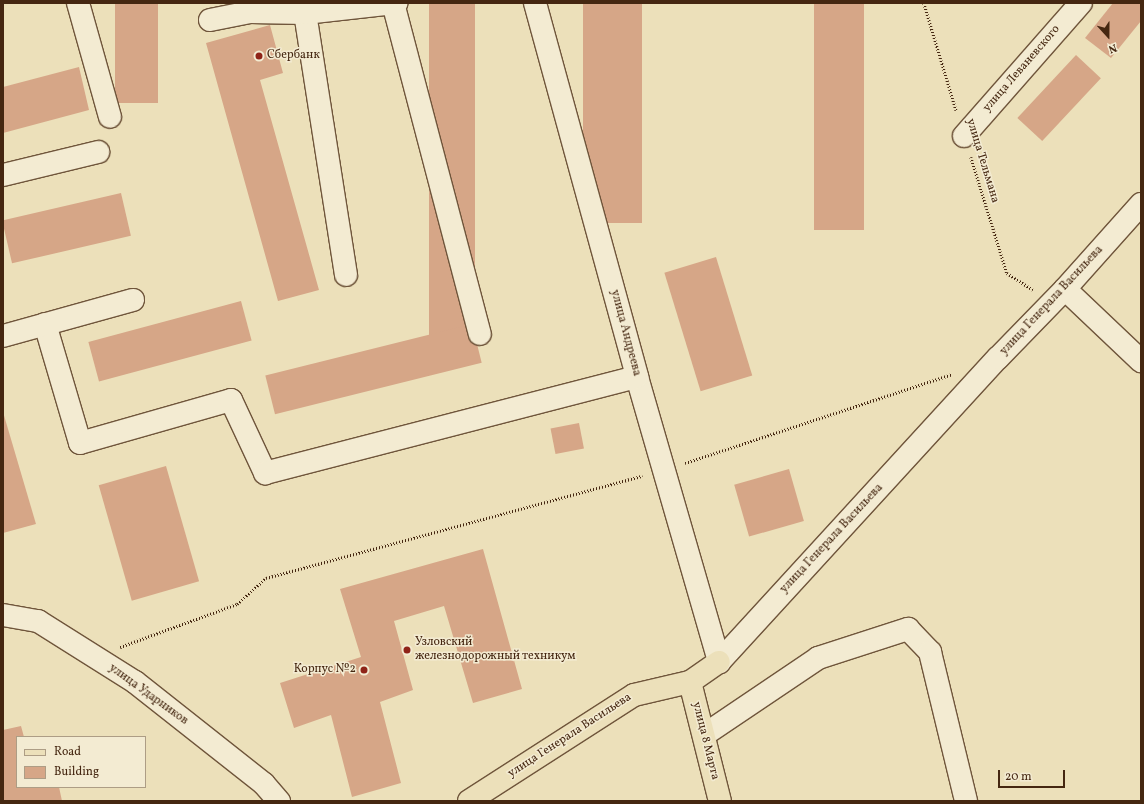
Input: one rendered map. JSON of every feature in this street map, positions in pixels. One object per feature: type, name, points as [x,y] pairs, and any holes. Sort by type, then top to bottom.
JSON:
[{"type":"main road","name":"улица Генерала Васильева","points":[[469,801],[634,695],[690,682],[719,662]]},
{"type":"main road","name":"улица 8 Марта","points":[[690,682],[720,801]]},
{"type":"street","points":[[78,3],[110,117]]},
{"type":"street","points":[[210,20],[249,7],[305,13],[394,3],[480,334]]},
{"type":"street","name":"улица Андреева","points":[[535,3],[636,376],[719,662]]},
{"type":"street","name":"улица Леваневского","points":[[964,136],[1081,3]]},
{"type":"street","points":[[305,13],[346,275]]},
{"type":"street","points":[[3,175],[98,152]]},
{"type":"street","name":"улица Генерала Васильева","points":[[719,662],[992,364],[1058,296],[1141,204]]},
{"type":"street","points":[[1058,296],[1141,361]]},
{"type":"street","points":[[3,336],[133,300]]},
{"type":"street","points":[[45,324],[80,442],[231,400],[265,473],[636,376]]},
{"type":"street","name":"улица Ударников","points":[[3,615],[38,621],[135,682],[264,784],[279,801]]},
{"type":"street","points":[[704,735],[818,658],[908,629],[930,652],[966,801]]},
{"type":"path","name":"улица Тельмана","points":[[924,3],[1007,273],[1058,296]]},
{"type":"path","points":[[115,649],[237,604],[266,578],[664,470],[952,374]]},
{"type":"building","points":[[115,3],[158,3],[158,103],[115,103]]},
{"type":"building","points":[[429,3],[475,3],[475,335],[429,335]]},
{"type":"building","points":[[583,3],[642,3],[642,223],[583,223]]},
{"type":"building","points":[[814,3],[864,3],[864,230],[814,230]]},
{"type":"building","points":[[1113,3],[1141,3],[1141,21],[1111,58],[1085,38]]},
{"type":"building","points":[[270,25],[283,73],[260,80],[319,290],[278,301],[206,43]]},
{"type":"building","points":[[1076,55],[1101,78],[1042,141],[1017,118]]},
{"type":"building","points":[[79,67],[89,110],[3,133],[3,87]]},
{"type":"building","points":[[121,193],[131,236],[12,263],[3,220]]},
{"type":"building","points":[[716,257],[752,376],[701,391],[664,273]]},
{"type":"building","points":[[241,301],[252,341],[99,381],[88,342]]},
{"type":"building","points":[[472,324],[482,363],[275,414],[265,376]]},
{"type":"building","points":[[3,412],[36,524],[3,533]]},
{"type":"building","points":[[579,423],[584,449],[555,454],[551,429]]},
{"type":"building","points":[[166,466],[199,581],[132,601],[99,485]]},
{"type":"building","points":[[789,469],[804,521],[749,537],[734,485]]},
{"type":"building","name":"Корпус №2","points":[[483,549],[522,689],[473,703],[444,606],[394,621],[413,690],[380,702],[401,783],[352,797],[331,715],[294,728],[280,683],[361,657],[340,589]]},
{"type":"building","points":[[21,726],[24,736],[16,736],[16,788],[59,788],[62,801],[3,801],[3,730]]},
{"type":"place","name":"Сбербанк","points":[[259,56]]},
{"type":"place","name":"Узловский железнодорожный техникум","points":[[407,650]]},
{"type":"place","name":"Корпус №2","points":[[364,670]]}]
